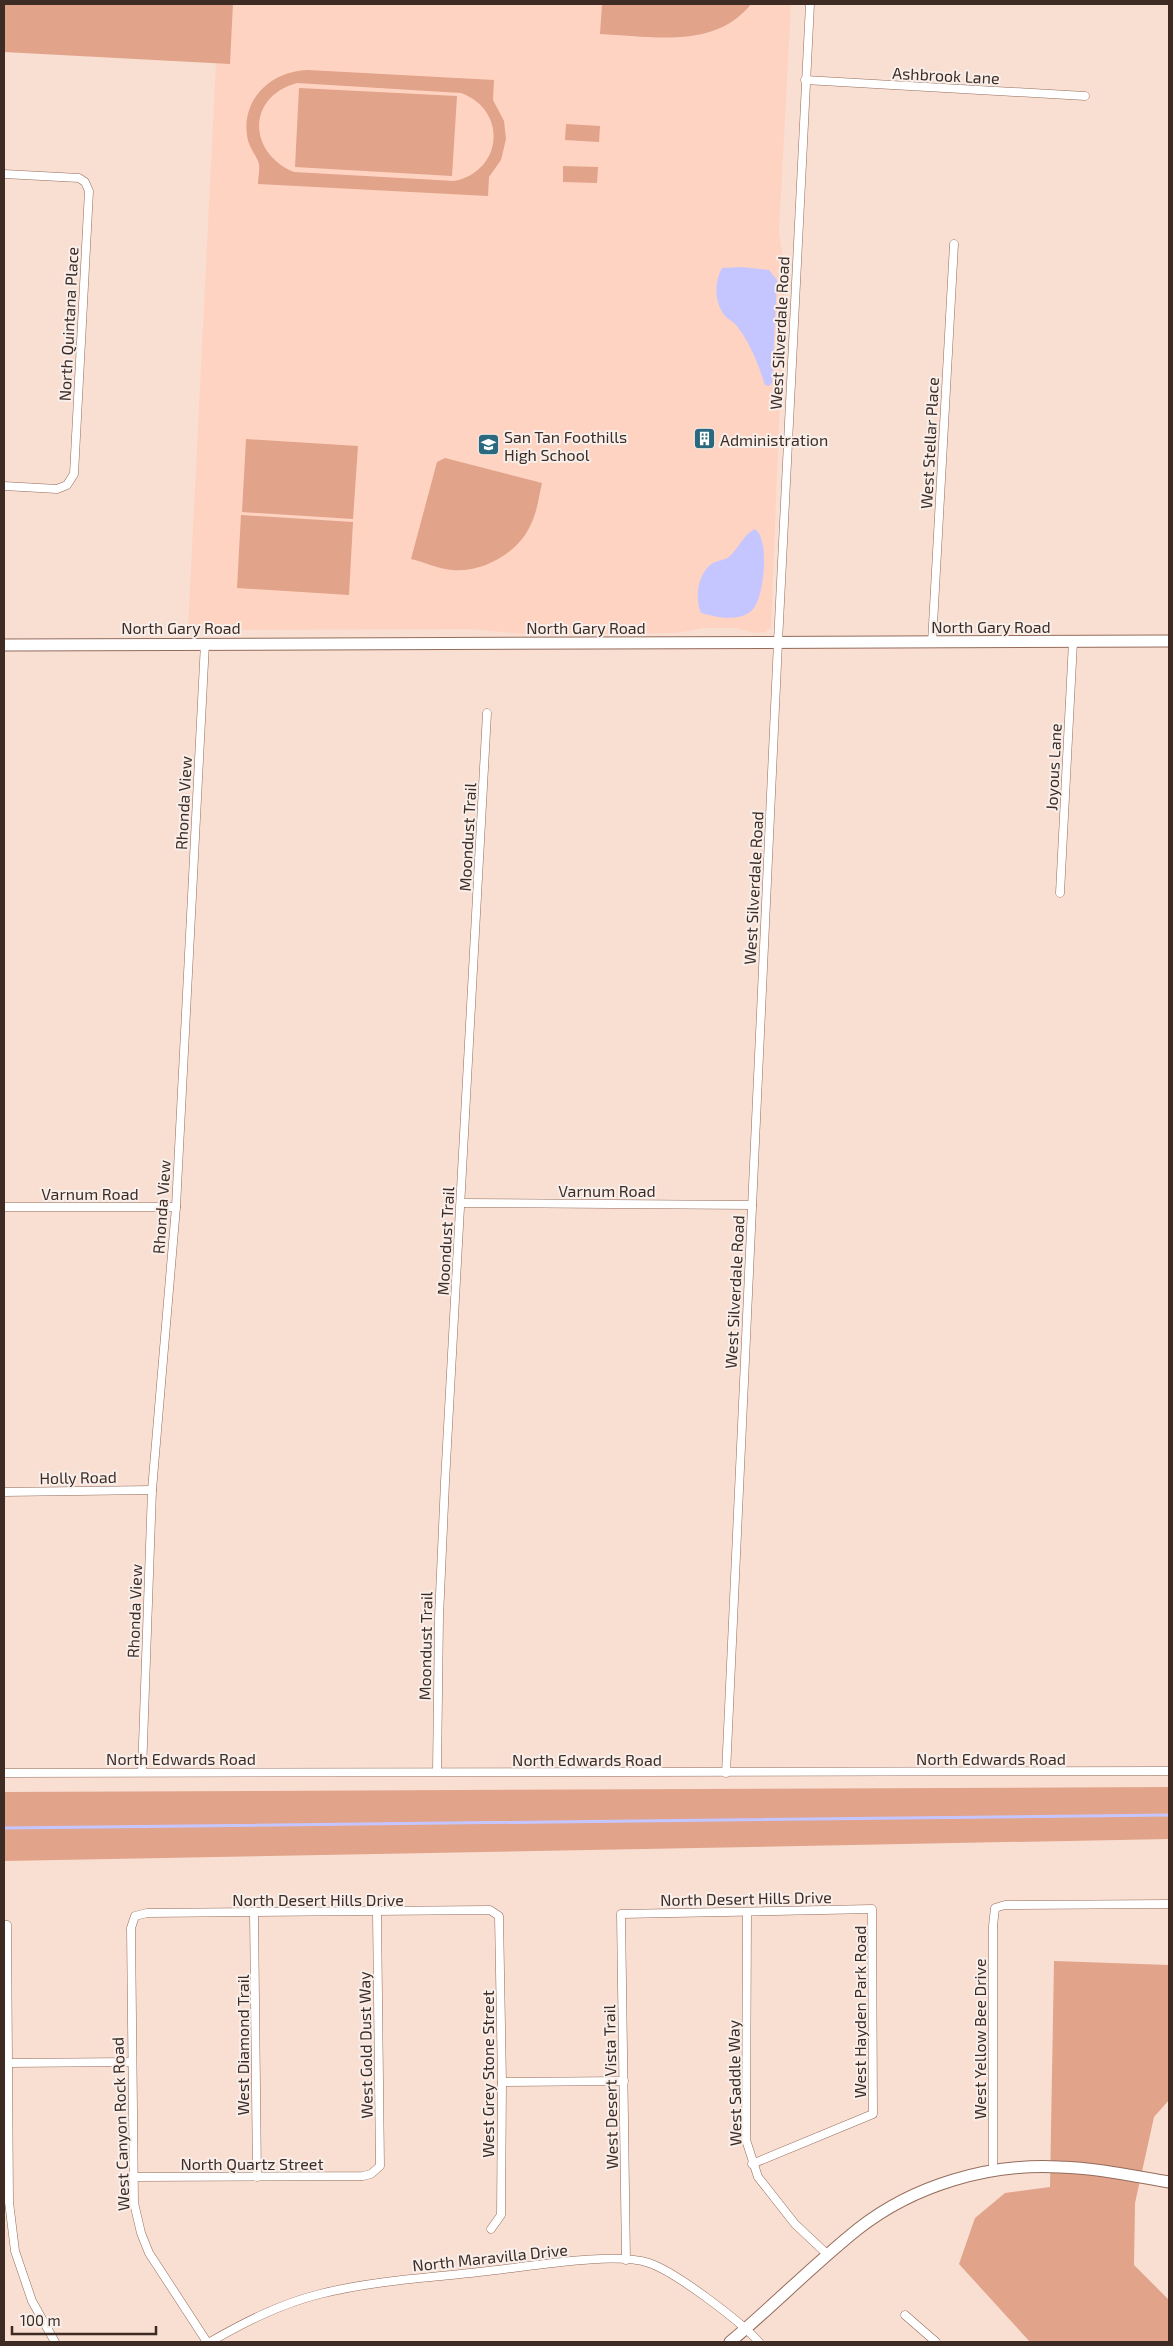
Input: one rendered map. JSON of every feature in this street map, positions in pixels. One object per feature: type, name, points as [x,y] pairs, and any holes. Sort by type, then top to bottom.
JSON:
[{"type":"street","name":"West Silverdale Road","points":[[726,1773],[778,642],[810,4]]},
{"type":"street","name":"Ashbrook Lane","points":[[805,80],[1085,96]]},
{"type":"street","name":"North Quintana Place","points":[[4,174],[79,178],[85,182],[89,190],[74,474],[67,485],[57,489],[4,486]]},
{"type":"street","name":"West Stellar Place","points":[[932,643],[954,244]]},
{"type":"street","name":"North Gary Road","points":[[4,645],[1169,641]]},
{"type":"street","name":"Joyous Lane","points":[[1060,893],[1073,642]]},
{"type":"street","name":"Rhonda View","points":[[142,1772],[152,1490],[176,1207],[205,643]]},
{"type":"street","name":"Moondust Trail","points":[[437,1771],[439,1617],[487,713]]},
{"type":"street","name":"Varnum Road","points":[[461,1203],[752,1205]]},
{"type":"street","name":"Varnum Road","points":[[4,1207],[176,1207]]},
{"type":"street","name":"Holly Road","points":[[4,1492],[152,1490]]},
{"type":"street","name":"North Edwards Road","points":[[4,1773],[1169,1771]]},
{"type":"street","name":"West Yellow Bee Drive","points":[[993,2170],[993,1926],[995,1908],[1005,1905],[1169,1904]]},
{"type":"street","name":"North Desert Hills Drive","points":[[621,1914],[872,1909]]},
{"type":"street","name":"West Hayden Park Road","points":[[752,2164],[873,2114],[872,1909]]},
{"type":"street","name":"North Desert Hills Drive","points":[[135,1916],[147,1913],[376,1913],[490,1910],[499,1916]]},
{"type":"street","name":"West Saddle Way","points":[[747,1912],[746,2140],[752,2164],[758,2178],[795,2224],[828,2255]]},
{"type":"street","name":"West Diamond Trail","points":[[254,1913],[256,2176]]},
{"type":"street","name":"West Gold Dust Way","points":[[371,2174],[380,2166],[381,2155],[376,1913]]},
{"type":"street","name":"West Desert Vista Trail","points":[[621,1914],[626,2260]]},
{"type":"street","name":"West Canyon Rock Road","points":[[135,1916],[131,1928],[134,2203],[141,2233],[149,2253],[208,2342]]},
{"type":"street","name":"West Grey Stone Street","points":[[491,2229],[501,2216],[502,2082],[499,1916]]},
{"type":"street","points":[[5,1925],[9,2202],[14,2251],[32,2301],[55,2342]]},
{"type":"street","points":[[8,2063],[131,2062]]},
{"type":"street","points":[[502,2082],[624,2081]]},
{"type":"street","points":[[730,2342],[859,2228],[918,2194],[960,2177],[993,2170],[1060,2166],[1169,2182]]},
{"type":"street","name":"North Quartz Street","points":[[133,2177],[363,2176],[371,2174]]},
{"type":"street","name":"North Maravilla Drive","points":[[208,2342],[246,2321],[277,2307],[340,2289],[574,2262],[626,2260],[650,2263],[666,2270],[746,2328],[759,2342]]},
{"type":"street","points":[[905,2315],[936,2342]]},
{"type":"shaded area","points":[[4,4],[233,4],[230,64],[4,52]]},
{"type":"shaded area","name":"San Tan Foothills High School","points":[[233,4],[791,4],[779,232],[785,271],[771,628],[765,632],[756,633],[736,628],[705,628],[674,633],[523,634],[470,629],[188,630],[216,63],[230,64]]},
{"type":"shaded area","points":[[602,4],[751,4],[736,19],[719,28],[701,34],[661,38],[600,34]]},
{"type":"shaded area","points":[[308,70],[494,80],[493,100],[504,121],[506,139],[501,160],[489,177],[488,196],[258,184],[259,164],[247,135],[249,109],[262,89],[283,75]],"holes":[[[297,83],[461,93],[476,101],[487,113],[492,126],[493,140],[490,153],[482,165],[470,175],[454,181],[294,172],[279,163],[268,152],[261,139],[259,126],[262,112],[269,100],[280,90]]]},
{"type":"shaded area","points":[[299,88],[457,96],[452,176],[295,167]]},
{"type":"shaded area","points":[[566,124],[600,126],[599,142],[565,140]]},
{"type":"shaded area","points":[[563,166],[598,167],[597,183],[563,182]]},
{"type":"shaded area","points":[[246,439],[358,446],[353,519],[242,512]]},
{"type":"shaded area","points":[[445,458],[542,483],[538,504],[531,524],[518,544],[498,559],[475,568],[452,570],[411,559],[437,462]]},
{"type":"shaded area","points":[[241,515],[353,522],[349,595],[237,588]]},
{"type":"shaded area","points":[[1169,1787],[1169,1839],[4,1861],[4,1792]]},
{"type":"shaded area","points":[[1054,1961],[1169,1965],[1169,2100],[1154,2117],[1135,2203],[1134,2265],[1169,2300],[1169,2342],[1030,2342],[959,2264],[975,2218],[1005,2193],[1050,2187]]},
{"type":"water","points":[[741,267],[769,270],[777,280],[772,383],[769,386],[765,385],[747,342],[736,325],[725,316],[717,298],[718,279],[722,268]]},
{"type":"water","points":[[755,529],[760,535],[763,544],[764,570],[755,606],[750,612],[732,618],[701,613],[698,601],[698,588],[702,576],[712,563],[729,557],[747,534]]},
{"type":"waterway","points":[[4,1828],[1169,1815]]},
{"type":"place","name":"Administration","points":[[704,439]]},
{"type":"place","name":"San Tan Foothills High School","points":[[488,445]]}]
